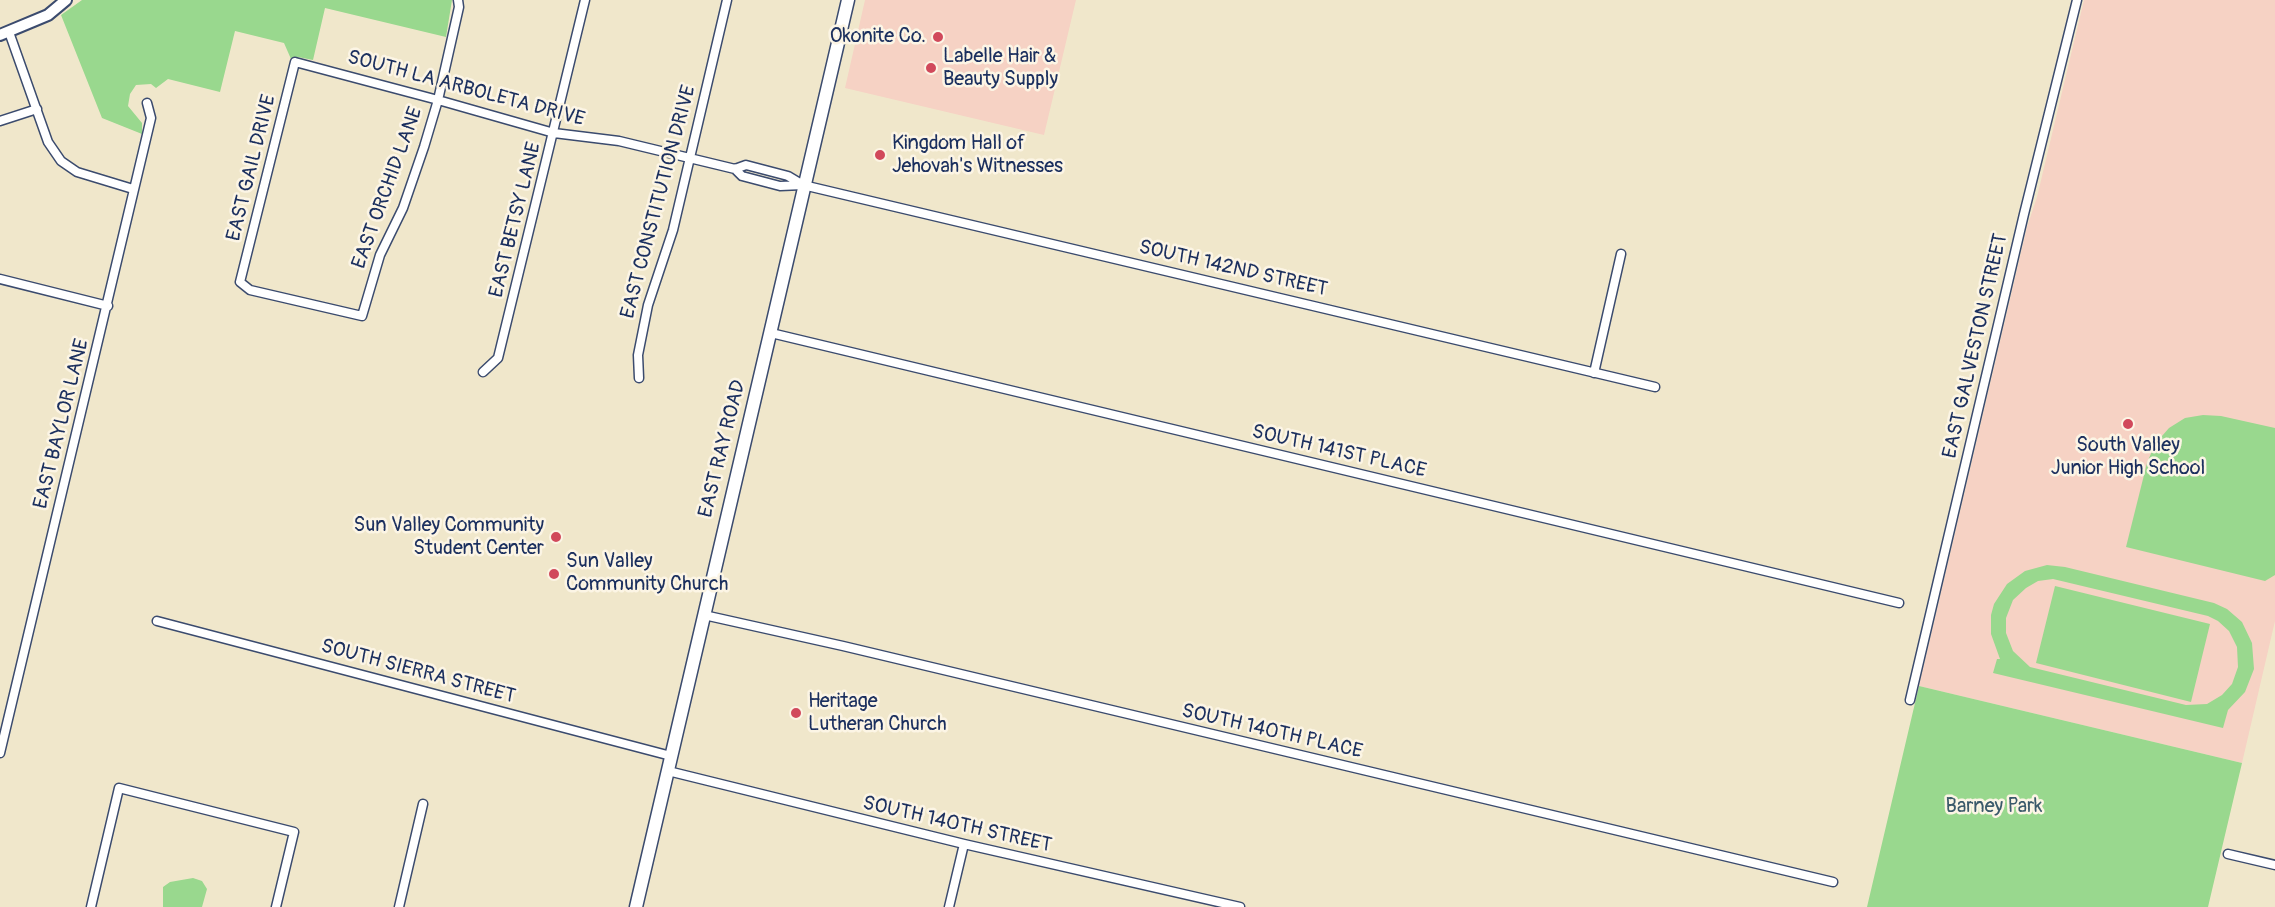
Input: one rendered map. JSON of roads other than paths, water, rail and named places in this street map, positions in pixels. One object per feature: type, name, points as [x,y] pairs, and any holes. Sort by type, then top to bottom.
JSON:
[{"type":"main road","name":"EAST RAY ROAD","points":[[636,907],[848,0]]},
{"type":"street","points":[[66,0],[48,15],[4,33],[37,109],[48,142],[61,161],[77,172],[133,189]]},
{"type":"street","name":"EAST ORCHID LANE","points":[[362,316],[380,255],[403,207],[438,100],[459,7],[458,0]]},
{"type":"street","name":"EAST BETSY LANE","points":[[483,372],[498,358],[585,0]]},
{"type":"street","name":"EAST CONSTITUTION DRIVE","points":[[639,378],[638,355],[648,305],[673,230],[727,0]]},
{"type":"street","name":"EAST GALVESTON STREET","points":[[1910,700],[2024,214],[2077,0]]},
{"type":"street","name":"SOUTH LA ARBOLETA DRIVE","points":[[295,62],[570,137],[620,141],[735,169],[742,176],[786,187],[803,185]]},
{"type":"street","name":"EAST GAIL DRIVE","points":[[295,62],[240,282],[250,290],[362,316]]},
{"type":"street","name":"EAST BAYLOR LANE","points":[[0,753],[151,118],[147,103]]},
{"type":"street","points":[[0,121],[37,109]]},
{"type":"street","name":"SOUTH 142ND STREET","points":[[803,185],[1655,387]]},
{"type":"street","points":[[1594,373],[1621,254]]},
{"type":"street","points":[[0,279],[108,306]]},
{"type":"street","name":"SOUTH 141ST PLACE","points":[[771,333],[1899,603]]},
{"type":"street","name":"SOUTH 140TH PLACE","points":[[704,615],[1833,882]]},
{"type":"street","name":"SOUTH SIERRA STREET","points":[[157,621],[671,756]]},
{"type":"street","name":"SOUTH 140TH STREET","points":[[668,771],[964,844],[1240,907]]},
{"type":"street","points":[[91,907],[119,788],[294,832],[276,907]]},
{"type":"street","points":[[399,907],[423,804]]},
{"type":"street","points":[[949,907],[964,844]]},
{"type":"street","points":[[2228,854],[2275,865]]},
{"type":"place","name":"Okonite Co.","points":[[938,37]]},
{"type":"place","name":"Labelle Hair & Beauty Supply","points":[[931,68]]},
{"type":"place","name":"Kingdom Hall of Jehovah's Witnesses","points":[[880,155]]},
{"type":"place","name":"South Valley Junior High School","points":[[2128,424]]},
{"type":"place","name":"Sun Valley Community Student Center","points":[[556,537]]},
{"type":"place","name":"Sun Valley Community Church","points":[[554,574]]},
{"type":"place","name":"Heritage Lutheran Church","points":[[796,713]]},
{"type":"park label","name":"Barney Park","points":[[1994,807]]}]
